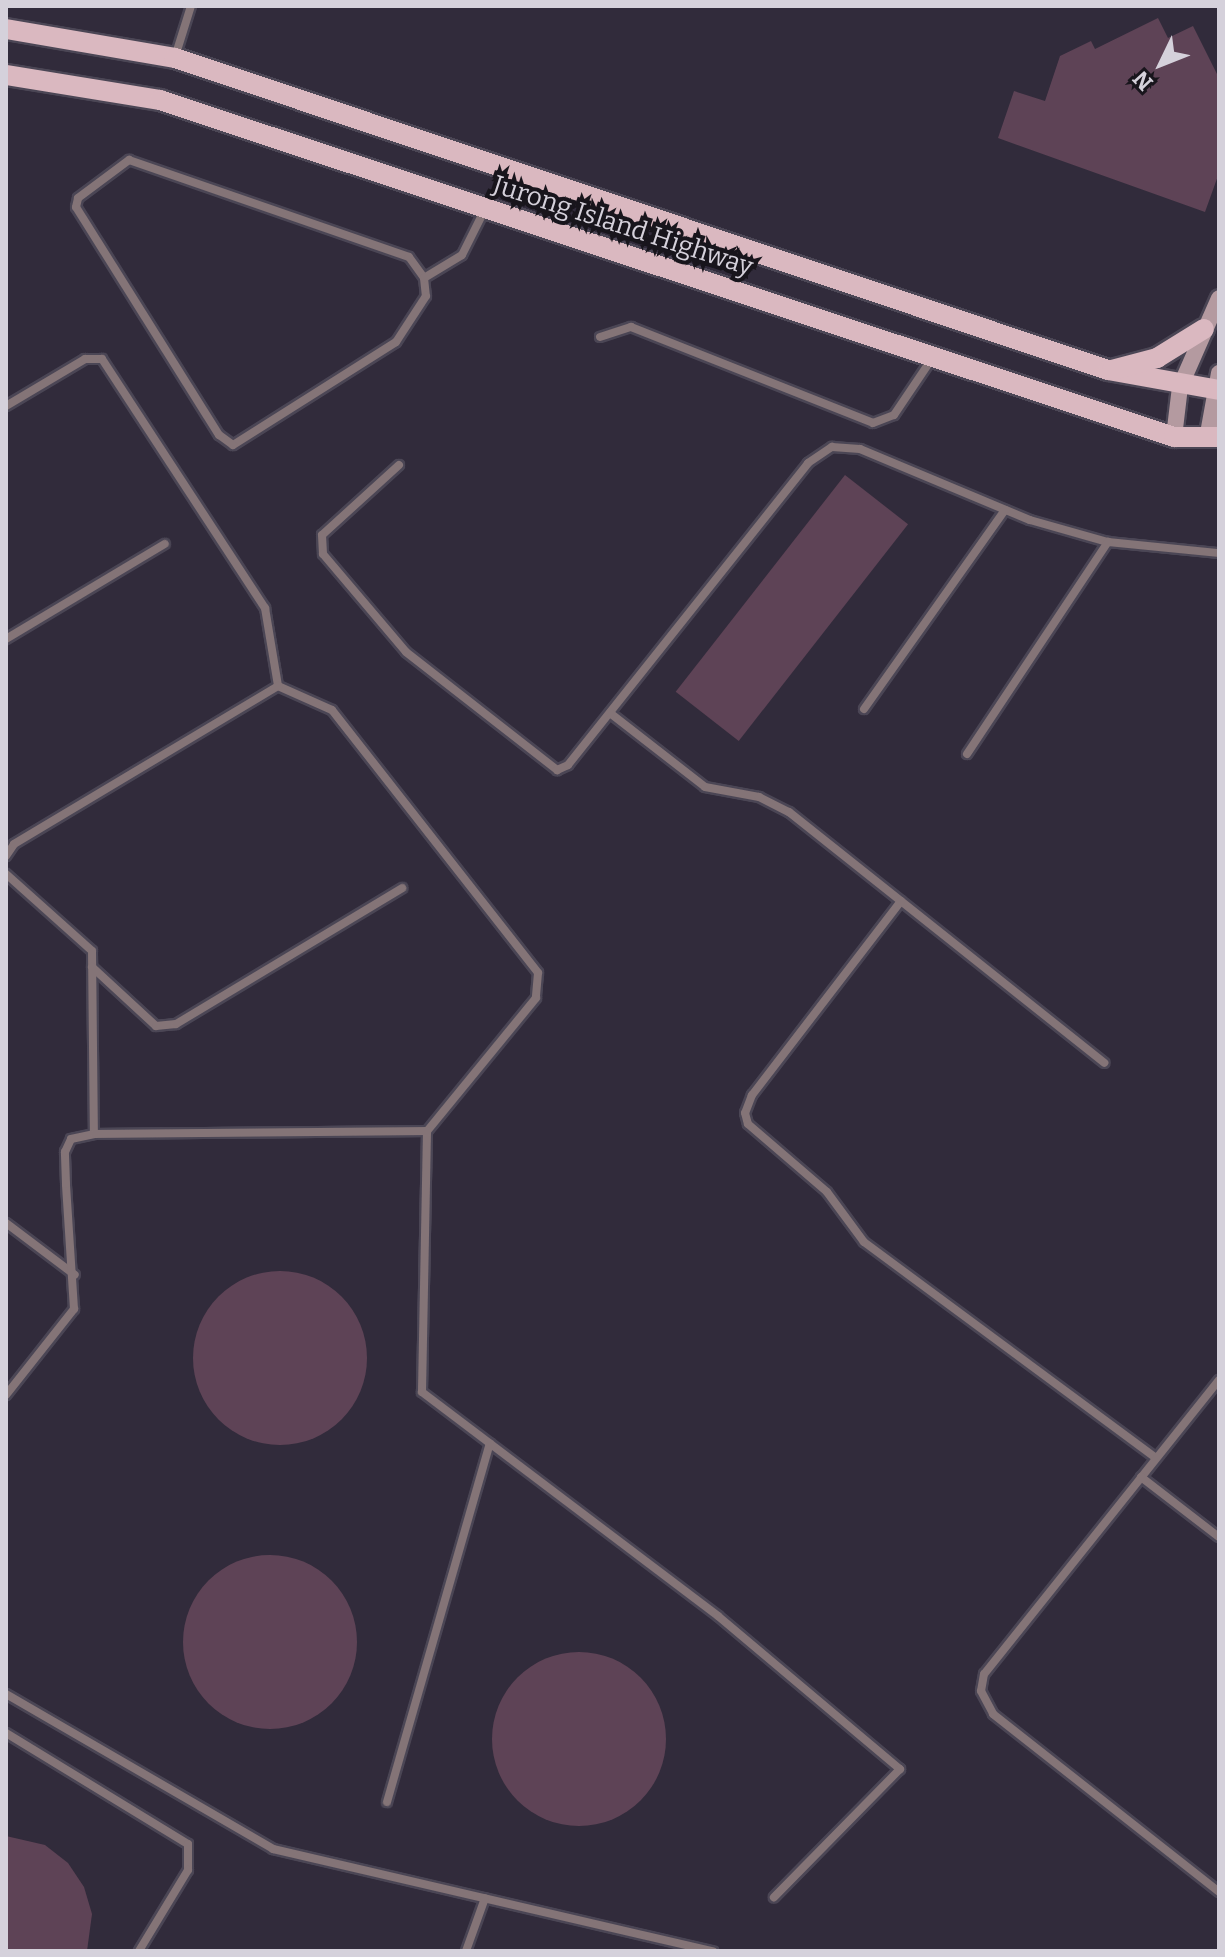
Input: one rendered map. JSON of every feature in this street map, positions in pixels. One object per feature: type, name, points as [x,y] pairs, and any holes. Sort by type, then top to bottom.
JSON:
[{"type":"main road","name":"Jurong Island Highway","points":[[6,29],[175,58],[1108,370],[1180,387],[1217,385]]},
{"type":"main road","name":"Jurong Island Highway","points":[[6,75],[160,100],[1174,437],[1213,438]]},
{"type":"main road","points":[[1108,370],[1157,358],[1204,329]]},
{"type":"street","points":[[1174,437],[1180,387],[1219,298]]},
{"type":"street","points":[[1213,438],[1217,385]]},
{"type":"lane","points":[[175,58],[191,6]]},
{"type":"lane","points":[[136,160],[409,257],[424,278],[426,296],[396,342],[233,445],[219,435],[75,202],[124,161],[136,160]]},
{"type":"lane","points":[[424,278],[462,255],[485,208]]},
{"type":"lane","points":[[600,337],[631,327],[873,423],[894,415],[934,357]]},
{"type":"lane","points":[[6,406],[85,359],[102,359],[265,608],[278,686]]},
{"type":"lane","points":[[399,465],[319,540],[323,554],[392,638],[557,770],[568,765],[823,451],[841,445],[860,449],[1005,510],[1108,542],[1219,553]]},
{"type":"lane","points":[[864,709],[1005,510]]},
{"type":"lane","points":[[967,754],[1108,542]]},
{"type":"lane","points":[[6,639],[165,544]]},
{"type":"lane","points":[[6,856],[14,844],[278,686]]},
{"type":"lane","points":[[278,686],[332,710],[538,973],[536,998],[427,1131],[422,1392],[718,1616],[900,1769],[774,1897]]},
{"type":"lane","points":[[610,713],[705,787],[773,802],[1104,1063]]},
{"type":"lane","points":[[6,874],[92,951],[94,1134]]},
{"type":"lane","points":[[92,967],[156,1026],[176,1024],[402,888]]},
{"type":"lane","points":[[901,901],[752,1095],[745,1113],[748,1124],[827,1192],[864,1242],[1156,1458]]},
{"type":"lane","points":[[6,1395],[69,1317],[75,1275],[65,1152],[71,1139],[94,1134],[427,1131]]},
{"type":"lane","points":[[6,1223],[75,1275]]},
{"type":"lane","points":[[1219,1380],[984,1674],[981,1691],[993,1714],[1219,1892]]},
{"type":"lane","points":[[387,1802],[490,1443]]},
{"type":"lane","points":[[1141,1477],[1219,1537]]},
{"type":"lane","points":[[6,1694],[264,1845],[713,1951]]},
{"type":"lane","points":[[6,1733],[188,1844],[188,1870],[139,1951]]},
{"type":"lane","points":[[466,1951],[485,1898]]},
{"type":"building","points":[[1158,18],[1168,38],[1193,26],[1219,78],[1219,173],[1205,212],[998,138],[1014,91],[1045,101],[1060,56],[1091,41],[1095,49]]},
{"type":"building","points":[[845,475],[908,524],[739,741],[676,692]]},
{"type":"building","points":[[280,1271],[313,1277],[342,1296],[361,1325],[367,1358],[361,1391],[342,1420],[313,1439],[280,1445],[247,1439],[218,1420],[199,1391],[193,1358],[199,1325],[218,1296],[247,1277]]},
{"type":"building","points":[[270,1555],[303,1561],[332,1580],[351,1609],[357,1642],[351,1675],[332,1704],[303,1723],[270,1729],[237,1723],[208,1704],[189,1675],[183,1642],[189,1609],[208,1580],[237,1561]]},
{"type":"building","points":[[579,1652],[612,1658],[641,1677],[660,1706],[666,1739],[660,1772],[641,1801],[612,1820],[579,1826],[546,1820],[517,1801],[498,1772],[492,1739],[498,1706],[517,1677],[546,1658]]},
{"type":"building","points":[[6,1836],[45,1845],[68,1863],[84,1887],[92,1914],[87,1951],[6,1951]]}]
